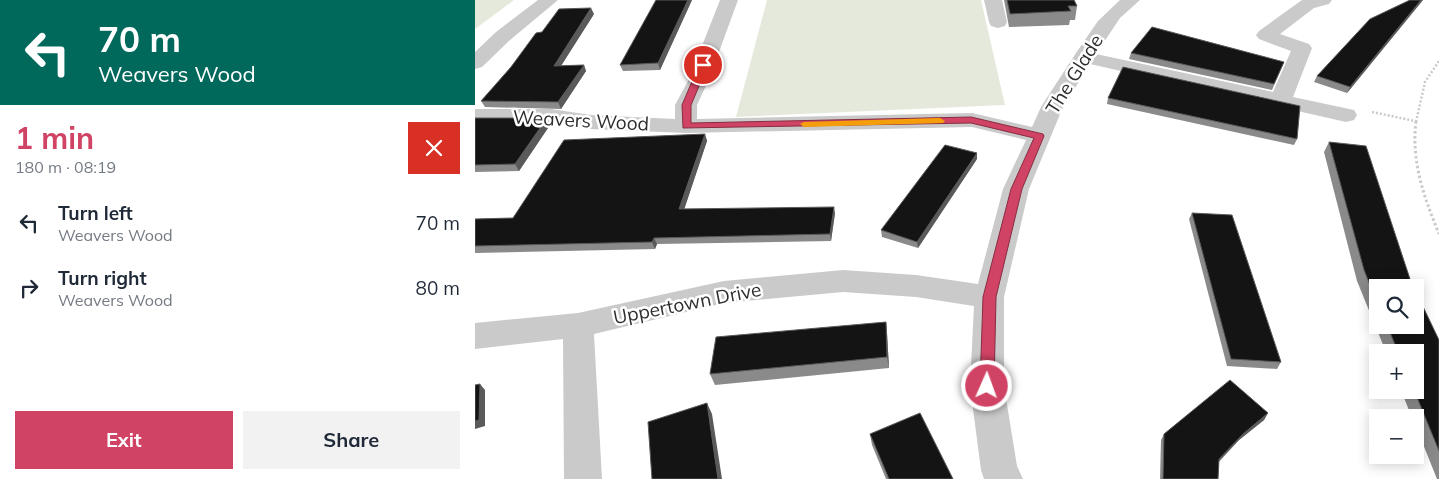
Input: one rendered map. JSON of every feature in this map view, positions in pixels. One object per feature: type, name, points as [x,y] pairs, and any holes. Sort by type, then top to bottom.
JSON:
[{"type":"street","points":[[475,62],[503,36],[549,0]]},
{"type":"street","points":[[686,126],[686,105],[699,79],[729,0]]},
{"type":"street","points":[[993,0],[998,22]]},
{"type":"street","name":"The Glade","points":[[1004,479],[999,470],[987,386],[989,297],[1016,189],[1052,107],[1083,56],[1114,14],[1131,0]]},
{"type":"street","points":[[1281,101],[1302,48],[1266,35],[1308,4],[1323,0]]},
{"type":"street","points":[[1083,56],[1346,115]]},
{"type":"street","name":"Weavers Wood","points":[[475,116],[551,116],[591,122],[686,126],[971,120],[1039,136]]},
{"type":"street","name":"Uppertown Drive","points":[[475,336],[578,325],[724,292],[843,281],[916,286],[989,297]]},
{"type":"street","points":[[578,325],[583,479]]},
{"type":"path","points":[[1439,61],[1432,68],[1421,93],[1415,121],[1416,165],[1428,207],[1439,234]]},
{"type":"path","points":[[1346,115],[1349,107],[1415,121]]},
{"type":"shaded area","points":[[475,0],[514,0],[475,29]]},
{"type":"shaded area","points":[[767,0],[981,0],[1005,105],[736,117]]},
{"type":"building","points":[[656,0],[688,0],[658,63],[620,65]]},
{"type":"building","points":[[1007,0],[1074,0],[1077,6],[1068,6],[1071,11],[1010,14]]},
{"type":"building","points":[[1410,0],[1421,0],[1350,87],[1317,76],[1370,19]]},
{"type":"building","points":[[591,8],[554,66],[584,65],[558,102],[481,101],[511,67],[536,33],[542,32],[559,9]]},
{"type":"building","points":[[1152,27],[1284,62],[1274,84],[1131,53]]},
{"type":"building","points":[[1123,67],[1300,106],[1297,139],[1108,98]]},
{"type":"building","points":[[475,118],[547,118],[515,164],[475,165]]},
{"type":"building","points":[[705,134],[679,209],[834,207],[830,234],[654,238],[652,242],[475,246],[475,219],[513,218],[564,140]]},
{"type":"building","points":[[1329,142],[1366,146],[1410,279],[1369,279],[1369,283]]},
{"type":"building","points":[[945,145],[977,153],[917,242],[881,230]]},
{"type":"building","points":[[1192,213],[1232,215],[1281,362],[1231,359]]},
{"type":"building","points":[[1424,309],[1439,340],[1439,451],[1424,414],[1424,409],[1422,409],[1418,399],[1424,399],[1424,344],[1395,344],[1391,334],[1424,334]]},
{"type":"building","points":[[886,322],[887,357],[710,374],[716,337]]},
{"type":"building","points":[[1230,380],[1268,413],[1243,434],[1219,459],[1218,479],[1163,479],[1164,434]]},
{"type":"building","points":[[480,384],[479,420],[475,421],[475,385]]},
{"type":"building","points":[[707,403],[718,479],[652,479],[648,422]]},
{"type":"building","points":[[920,413],[953,479],[889,479],[870,434]]},
{"type":"slow traffic","points":[[804,124],[940,121]]},
{"type":"route","points":[[703,65],[699,79],[686,105],[686,126],[971,120],[1039,136],[1016,189],[989,297],[987,386]]}]
